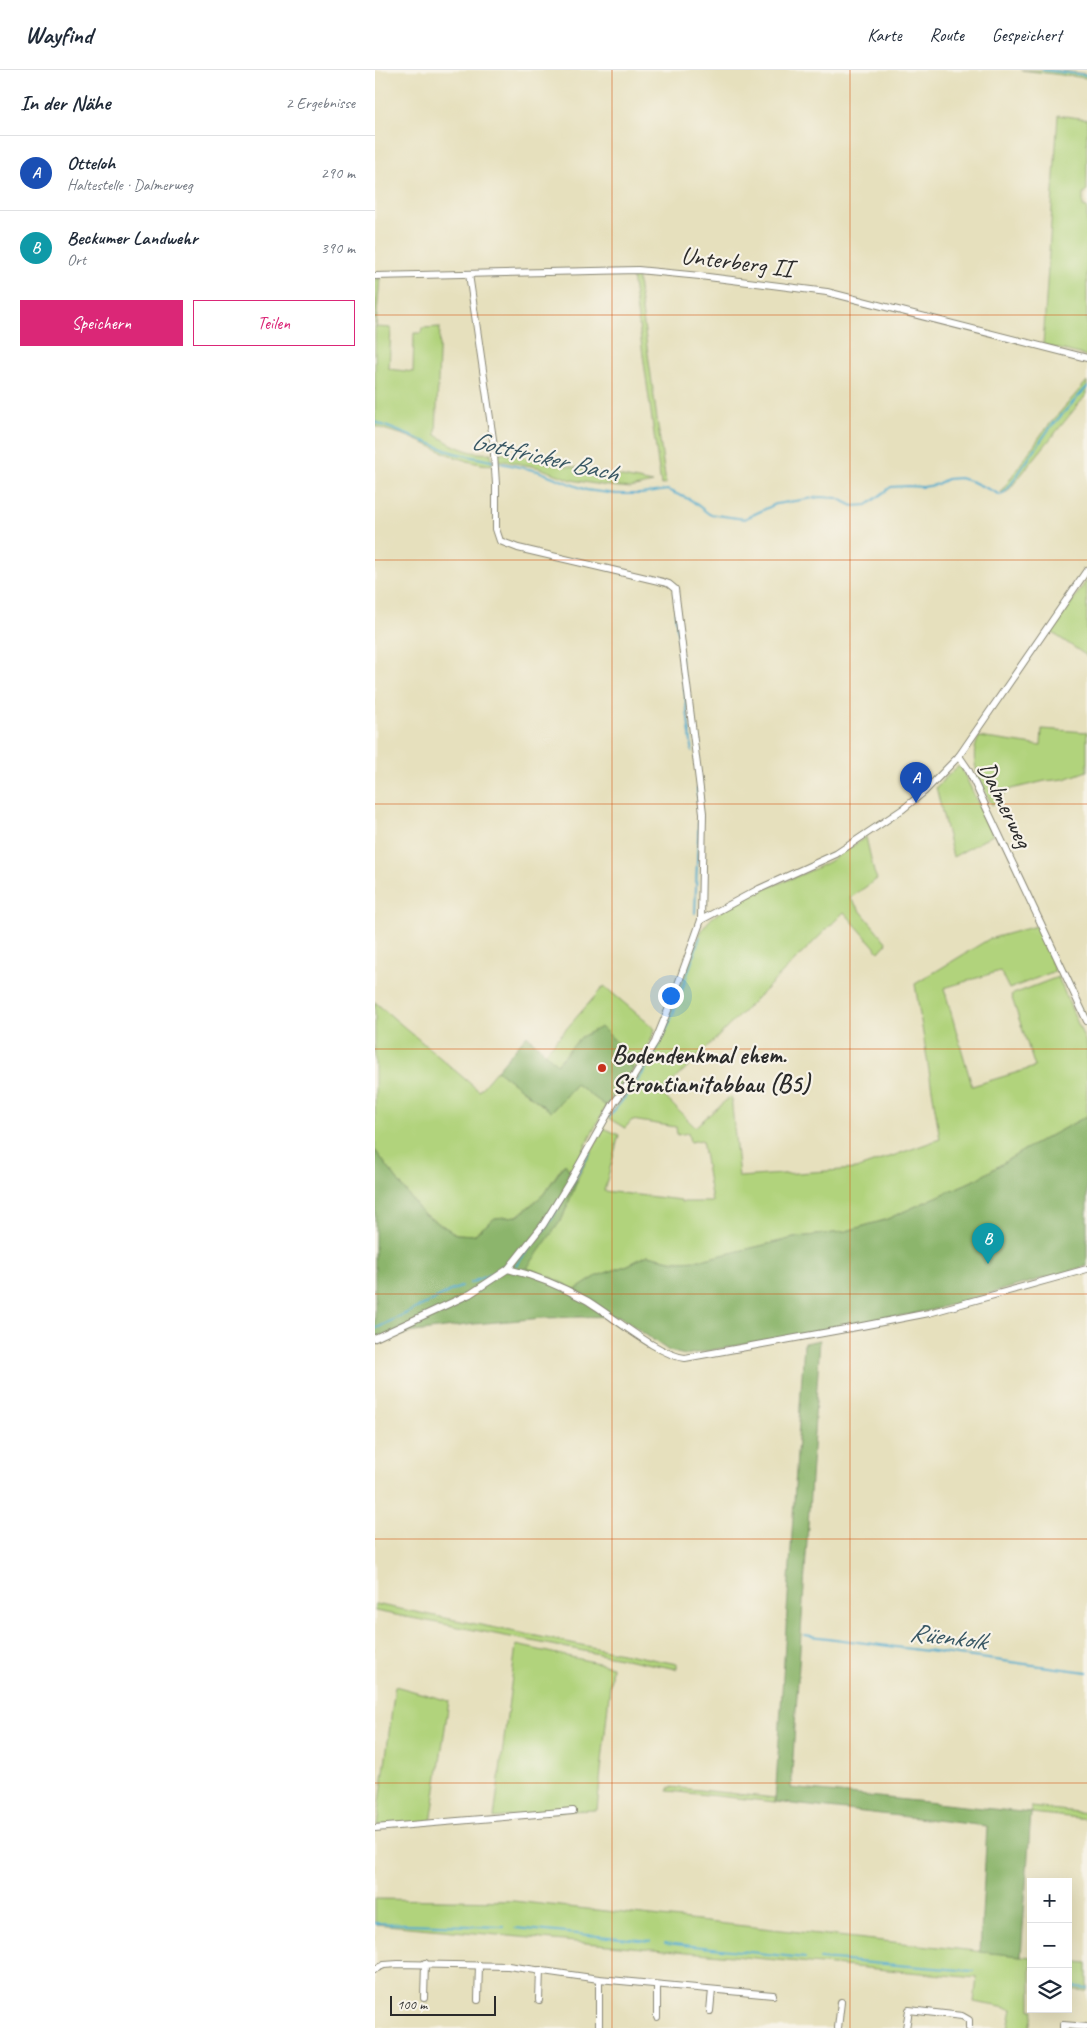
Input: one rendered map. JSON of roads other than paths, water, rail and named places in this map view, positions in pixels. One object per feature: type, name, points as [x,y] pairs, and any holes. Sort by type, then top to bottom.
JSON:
[{"type":"street","name":"Unterberg II","points":[[375,276],[638,270],[827,292],[1087,358]]},
{"type":"street","points":[[375,1338],[470,1294],[508,1269],[543,1225],[570,1181],[613,1103],[634,1076],[655,1042],[701,920],[703,812],[675,589],[663,582],[518,548],[500,541],[496,529],[497,484],[493,439],[469,274]]},
{"type":"street","name":"Dalmerweg","points":[[1087,570],[959,756],[968,769],[1087,1021]]},
{"type":"street","points":[[701,920],[759,889],[836,854],[915,800],[959,756]]},
{"type":"street","points":[[508,1269],[552,1282],[587,1301],[669,1354],[685,1358],[929,1313],[1087,1269]]},
{"type":"street","points":[[375,1828],[573,1811]]},
{"type":"street","points":[[375,1969],[391,1964],[479,1965],[539,1970],[657,1985],[773,1995]]},
{"type":"street","points":[[424,1998],[425,1964]]},
{"type":"street","points":[[478,2000],[479,1965]]},
{"type":"street","points":[[539,1970],[539,2000]]},
{"type":"street","points":[[599,1979],[599,2028]]},
{"type":"street","points":[[657,1985],[657,2017]]},
{"type":"street","points":[[710,2012],[712,1990]]},
{"type":"street","points":[[838,2028],[841,2002]]},
{"type":"street","points":[[906,2028],[909,2010],[962,2016],[969,2020],[969,2028]]},
{"type":"street","points":[[1063,2028],[1063,2025],[1087,2027]]},
{"type":"waterway","points":[[1043,70],[1087,75]]},
{"type":"waterway","name":"Gottfricker Bach","points":[[375,422],[454,453],[538,471],[586,490],[616,494],[641,494],[667,490],[691,500],[709,514],[744,519],[776,504],[820,497],[837,498],[853,506],[867,505],[891,487],[923,487],[935,485],[947,479],[960,478],[1001,495],[1007,490],[1049,429],[1087,387]]},
{"type":"waterway","points":[[675,612],[692,751]]},
{"type":"waterway","points":[[695,913],[699,811],[697,788]]},
{"type":"waterway","points":[[609,1117],[639,1079],[657,1050],[677,1002],[700,937]]},
{"type":"waterway","points":[[516,1265],[548,1225],[590,1152]]},
{"type":"waterway","points":[[470,1283],[492,1274],[505,1265]]},
{"type":"waterway","points":[[375,1329],[461,1287]]},
{"type":"waterway","name":"Rüenkolk","points":[[804,1635],[1087,1672]]},
{"type":"waterway","points":[[375,1923],[504,1927]]},
{"type":"waterway","points":[[515,1928],[650,1941]]},
{"type":"waterway","points":[[665,1943],[805,1958]]},
{"type":"waterway","points":[[820,1959],[974,1971]]},
{"type":"waterway","points":[[1072,1986],[1087,1988]]},
{"type":"place","name":"Otteloh","points":[[916,803]]},
{"type":"place","name":"Bodendenkmal ehem. Strontianitabbau (B5)","points":[[602,1068]]},
{"type":"place","name":"Beckumer Landwehr","points":[[988,1264]]}]
